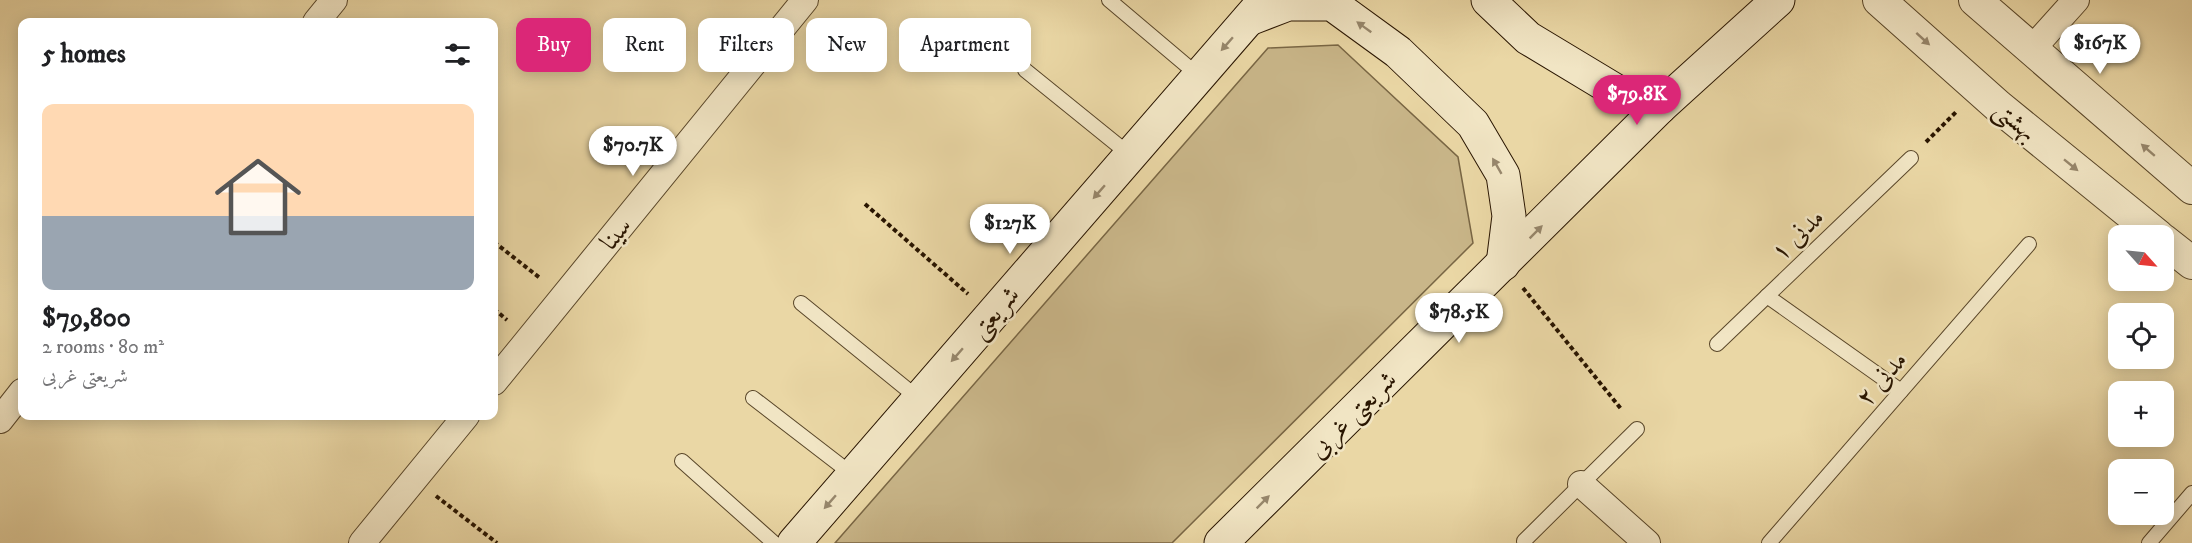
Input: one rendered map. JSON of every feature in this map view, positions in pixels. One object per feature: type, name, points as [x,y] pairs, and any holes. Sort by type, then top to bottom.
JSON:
[{"type":"main road","points":[[1488,0],[1528,38],[1616,91],[1660,107]]},
{"type":"main road","name":"شریعتی غربی","points":[[1221,543],[1660,107],[1778,0]]},
{"type":"main road","points":[[1257,10],[1288,4],[1332,4],[1398,52],[1473,124],[1503,175],[1509,216],[1503,264]]},
{"type":"main road","name":"شریعتی","points":[[794,543],[1257,10]]},
{"type":"street","points":[[319,18],[334,0]]},
{"type":"street","name":"سینا","points":[[498,377],[806,0]]},
{"type":"street","name":"بهشتی","points":[[1879,0],[1979,89],[2145,225]]},
{"type":"street","points":[[1975,0],[2192,188]]},
{"type":"street","points":[[2032,49],[2076,0]]},
{"type":"street","points":[[2174,249],[2192,263]]},
{"type":"street","points":[[0,420],[18,397]]},
{"type":"street","points":[[362,543],[463,420]]},
{"type":"street","points":[[1581,484],[1647,543]]},
{"type":"lane","points":[[1109,0],[1199,76]]},
{"type":"lane","points":[[1027,72],[1130,155]]},
{"type":"lane","name":"مدنی ۱","points":[[1717,344],[1911,158]]},
{"type":"lane","name":"مدنی ۲","points":[[1769,543],[2029,244]]},
{"type":"lane","points":[[1767,296],[1901,391]]},
{"type":"lane","points":[[801,303],[919,399]]},
{"type":"lane","points":[[753,398],[853,475]]},
{"type":"lane","points":[[1524,541],[1637,429]]},
{"type":"lane","points":[[681,461],[774,543]]},
{"type":"lane","points":[[2148,543],[2192,493]]},
{"type":"path","points":[[1911,158],[1979,89]]},
{"type":"path","points":[[865,204],[992,315]]},
{"type":"path","points":[[498,245],[564,296]]},
{"type":"path","points":[[1503,264],[1637,429]]},
{"type":"path","points":[[414,479],[497,543]]},
{"type":"shaded area","points":[[1338,45],[1458,157],[1473,243],[1172,543],[835,543],[1268,48]]}]
